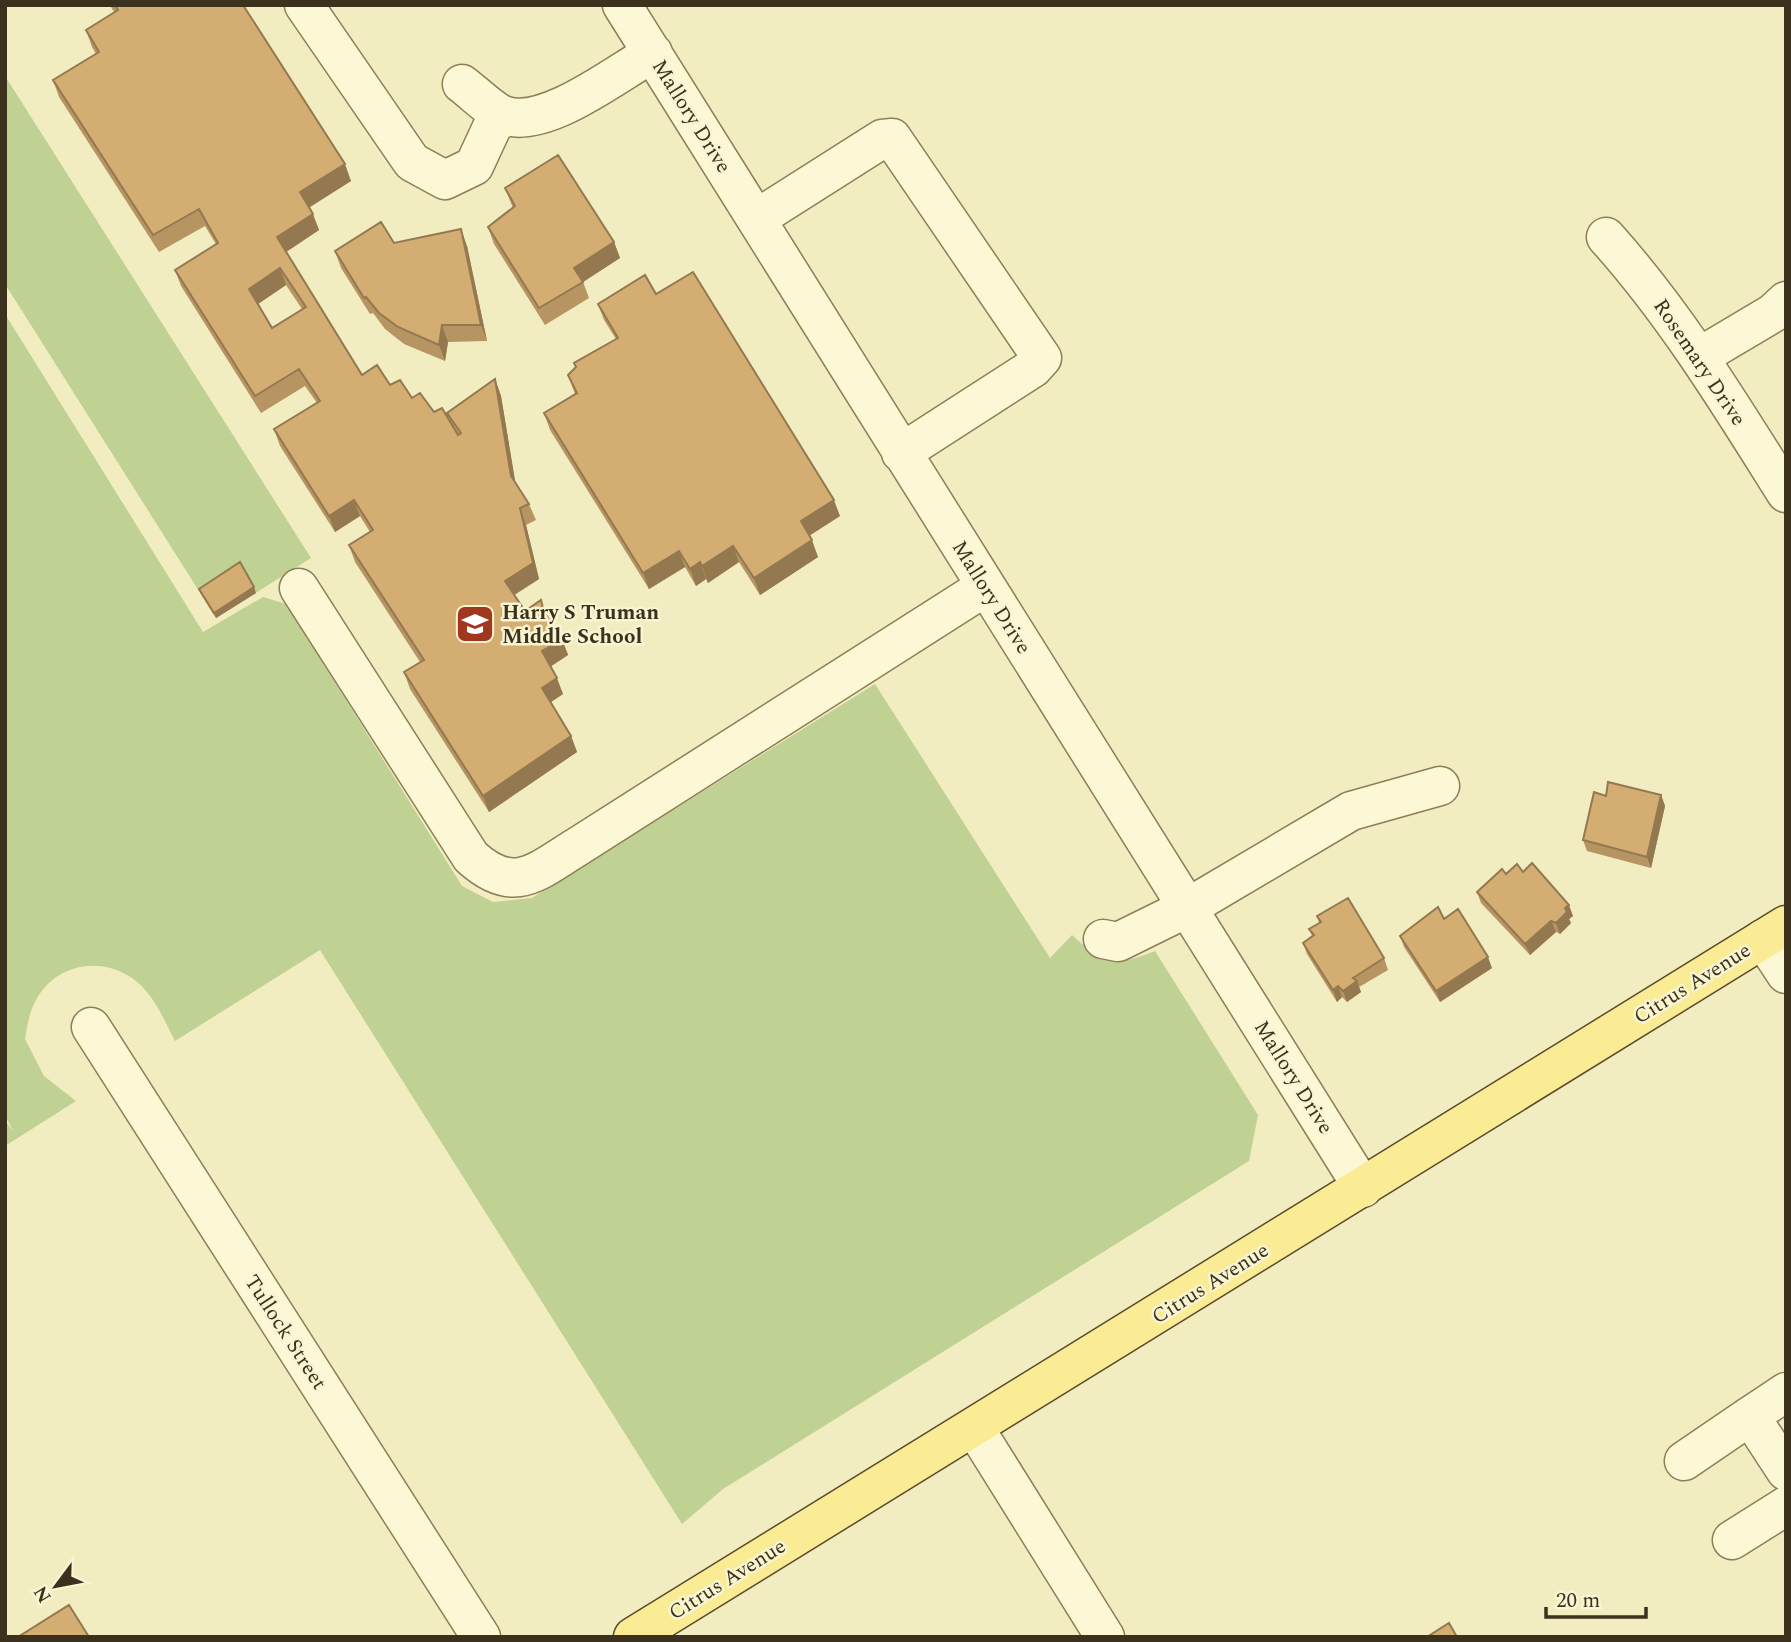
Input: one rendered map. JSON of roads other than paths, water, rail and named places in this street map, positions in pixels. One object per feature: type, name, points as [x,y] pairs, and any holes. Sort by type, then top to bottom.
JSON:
[{"type":"main road","name":"Citrus Avenue","points":[[633,1637],[1775,932]]},
{"type":"street","points":[[304,5],[412,162],[445,180],[474,166],[493,125],[505,116]]},
{"type":"street","name":"Mallory Drive","points":[[622,5],[1363,1188]]},
{"type":"street","points":[[462,85],[505,116],[530,116],[556,110],[653,53]]},
{"type":"street","points":[[756,219],[882,139],[892,138],[1042,358],[1033,368],[901,453]]},
{"type":"street","name":"Rosemary Drive","points":[[1606,237],[1650,286],[1786,493]]},
{"type":"street","points":[[1699,357],[1773,313],[1786,302]]},
{"type":"street","points":[[299,588],[471,857],[488,872],[504,879],[527,877],[985,587]]},
{"type":"street","points":[[1103,939],[1118,942],[1187,908],[1351,811],[1440,786]]},
{"type":"street","points":[[1775,932],[1786,974]]},
{"type":"street","name":"Tullock Street","points":[[91,1027],[481,1637]]},
{"type":"street","points":[[1684,1461],[1786,1392]]},
{"type":"street","points":[[1750,1416],[1786,1471]]},
{"type":"street","points":[[974,1427],[1105,1637]]},
{"type":"street","points":[[1732,1540],[1786,1506]]},
{"type":"place","name":"Harry S Truman Middle School","points":[[475,624]]}]
